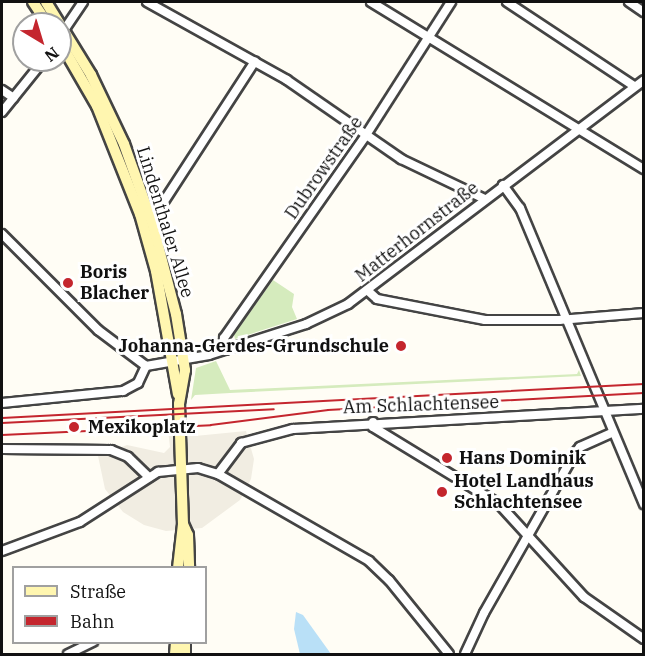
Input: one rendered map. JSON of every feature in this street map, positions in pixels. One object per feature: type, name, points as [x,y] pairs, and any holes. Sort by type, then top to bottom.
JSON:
[{"type":"main road","name":"Lindenthaler Allee","points":[[72,49],[115,123],[149,214],[184,360],[179,399],[183,524]]},
{"type":"main road","name":"Lindenthaler Allee","points":[[72,63],[97,106],[134,194],[156,271],[179,399]]},
{"type":"main road","points":[[178,566],[183,524]]},
{"type":"main road","points":[[183,524],[188,535],[189,566]]},
{"type":"street","points":[[72,17],[82,2]]},
{"type":"street","points":[[147,2],[255,61],[401,159],[485,199]]},
{"type":"street","points":[[371,2],[644,169]]},
{"type":"street","name":"Dubrowstraße","points":[[225,350],[224,338],[366,135],[451,2]]},
{"type":"street","points":[[507,2],[634,86]]},
{"type":"street","points":[[629,2],[644,12]]},
{"type":"street","points":[[149,214],[159,209],[255,61]]},
{"type":"street","points":[[2,112],[35,72]]},
{"type":"street","name":"Matterhornstraße","points":[[146,366],[225,350],[323,316],[367,290],[644,80]]},
{"type":"street","points":[[2,90],[14,98]]},
{"type":"street","points":[[503,185],[520,208],[644,504]]},
{"type":"street","points":[[2,234],[98,330],[146,366],[138,383],[123,392],[2,402]]},
{"type":"street","points":[[367,290],[377,299],[473,319],[565,320],[644,313]]},
{"type":"street","name":"Am Schlachtensee","points":[[218,474],[235,447],[256,436],[373,422],[644,410]]},
{"type":"street","points":[[373,422],[374,428],[480,490],[529,534],[584,597],[644,639]]},
{"type":"street","points":[[465,654],[529,534],[580,447],[613,432]]},
{"type":"street","points":[[2,449],[104,449],[128,457],[148,477]]},
{"type":"street","points":[[2,551],[80,522],[148,477],[181,468],[218,474],[369,561],[389,580],[449,654]]},
{"type":"street","points":[[68,654],[89,644]]},
{"type":"green space","points":[[273,280],[294,294],[292,307],[297,319],[235,339],[234,335]]},
{"type":"green space","points":[[216,361],[230,390],[577,374],[579,370],[581,376],[195,395],[191,400],[196,368]]},
{"type":"shaded area","name":"Mexikoplatz","points":[[191,429],[195,436],[246,431],[254,459],[251,479],[240,500],[202,528],[166,531],[144,525],[123,512],[105,489],[98,456],[127,445],[164,453],[170,447],[168,430]]},
{"type":"water","points":[[296,612],[303,615],[331,654],[300,654],[294,629]]},
{"type":"tram line","points":[[2,435],[211,425],[328,410],[644,393]]},
{"type":"tram line","points":[[2,423],[274,409]]},
{"type":"railway","points":[[2,418],[644,384]]},
{"type":"place","name":"Boris Blacher","points":[[68,283]]},
{"type":"place","name":"Johanna-Gerdes-Grundschule","points":[[401,346]]},
{"type":"place","name":"Mexikoplatz","points":[[74,427]]},
{"type":"place","name":"Hans Dominik","points":[[447,458]]},
{"type":"place","name":"Hotel Landhaus Schlachtensee","points":[[442,492]]}]
